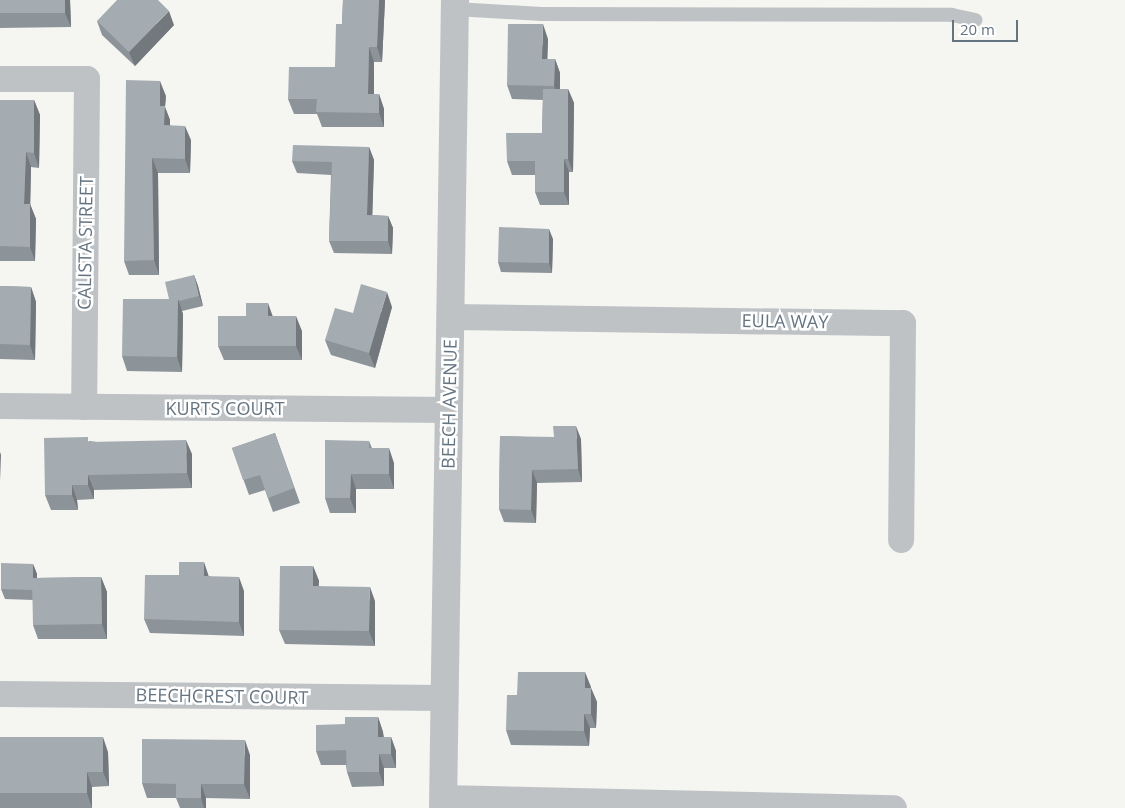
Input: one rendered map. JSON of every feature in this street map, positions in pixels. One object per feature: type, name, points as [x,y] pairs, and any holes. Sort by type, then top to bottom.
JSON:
[{"type":"street","name":"BEECH AVENUE","points":[[443,803],[455,4]]},
{"type":"street","name":"CALISTA STREET","points":[[0,79],[87,79],[84,407]]},
{"type":"street","name":"EULA WAY","points":[[450,317],[903,323],[901,540]]},
{"type":"street","name":"KURTS COURT","points":[[0,406],[449,410]]},
{"type":"street","name":"BEECHCREST COURT","points":[[0,694],[445,698]]},
{"type":"street","points":[[443,803],[894,808]]},
{"type":"lane","points":[[455,4],[542,14],[952,15],[975,20]]},
{"type":"building","points":[[0,0],[65,0],[65,13],[0,13]]},
{"type":"building","points":[[117,0],[158,0],[169,11],[129,52],[97,21]]},
{"type":"building","points":[[343,0],[379,0],[377,47],[369,47],[368,94],[379,94],[379,113],[316,112],[317,99],[288,99],[289,67],[335,67],[336,24],[342,24]]},
{"type":"building","points":[[508,24],[543,24],[542,59],[555,59],[554,86],[507,85]]},
{"type":"building","points":[[126,80],[160,81],[160,106],[165,106],[164,125],[185,126],[185,159],[152,158],[154,260],[124,261]]},
{"type":"building","points":[[543,89],[568,89],[568,159],[564,159],[564,192],[535,192],[535,161],[507,161],[506,133],[542,133]]},
{"type":"building","points":[[0,100],[34,100],[34,153],[26,152],[24,204],[30,204],[30,247],[0,246]]},
{"type":"building","points":[[293,145],[369,147],[367,215],[388,216],[388,241],[329,241],[332,162],[292,161]]},
{"type":"building","points":[[499,227],[549,229],[549,263],[498,262]]},
{"type":"building","points":[[194,275],[199,296],[179,301],[178,299],[169,299],[165,282]]},
{"type":"building","points":[[361,284],[387,292],[369,353],[325,340],[335,308],[353,313]]},
{"type":"building","points":[[0,286],[31,287],[30,345],[0,344]]},
{"type":"building","points":[[123,299],[178,299],[177,357],[122,356]]},
{"type":"building","points":[[246,303],[268,303],[268,316],[296,316],[296,346],[218,346],[218,316],[246,316]]},
{"type":"building","points":[[553,426],[576,426],[578,469],[532,470],[531,510],[499,509],[500,436],[554,437]]},
{"type":"building","points":[[275,433],[294,488],[268,498],[260,475],[243,480],[232,448]]},
{"type":"building","points":[[88,437],[88,442],[186,440],[187,473],[88,475],[88,485],[72,485],[72,495],[45,495],[44,438]]},
{"type":"building","points":[[325,440],[369,441],[369,448],[389,448],[389,474],[351,474],[350,498],[325,498]]},
{"type":"building","points":[[179,562],[204,562],[204,576],[239,577],[239,622],[144,619],[145,575],[179,575]]},
{"type":"building","points":[[1,563],[33,564],[33,590],[1,589]]},
{"type":"building","points":[[280,566],[313,566],[313,586],[370,587],[369,631],[279,630]]},
{"type":"building","points":[[101,577],[102,624],[33,625],[32,578]]},
{"type":"building","points":[[518,672],[585,672],[585,688],[591,688],[591,714],[584,714],[584,731],[506,730],[507,695],[517,695]]},
{"type":"building","points":[[345,717],[378,717],[378,737],[391,737],[391,754],[379,754],[379,772],[347,772],[346,750],[316,751],[316,725],[345,724]]},
{"type":"building","points":[[0,737],[103,737],[103,772],[87,772],[87,793],[0,793]]},
{"type":"building","points":[[142,739],[245,740],[244,784],[201,784],[201,798],[176,798],[176,784],[142,783]]}]
